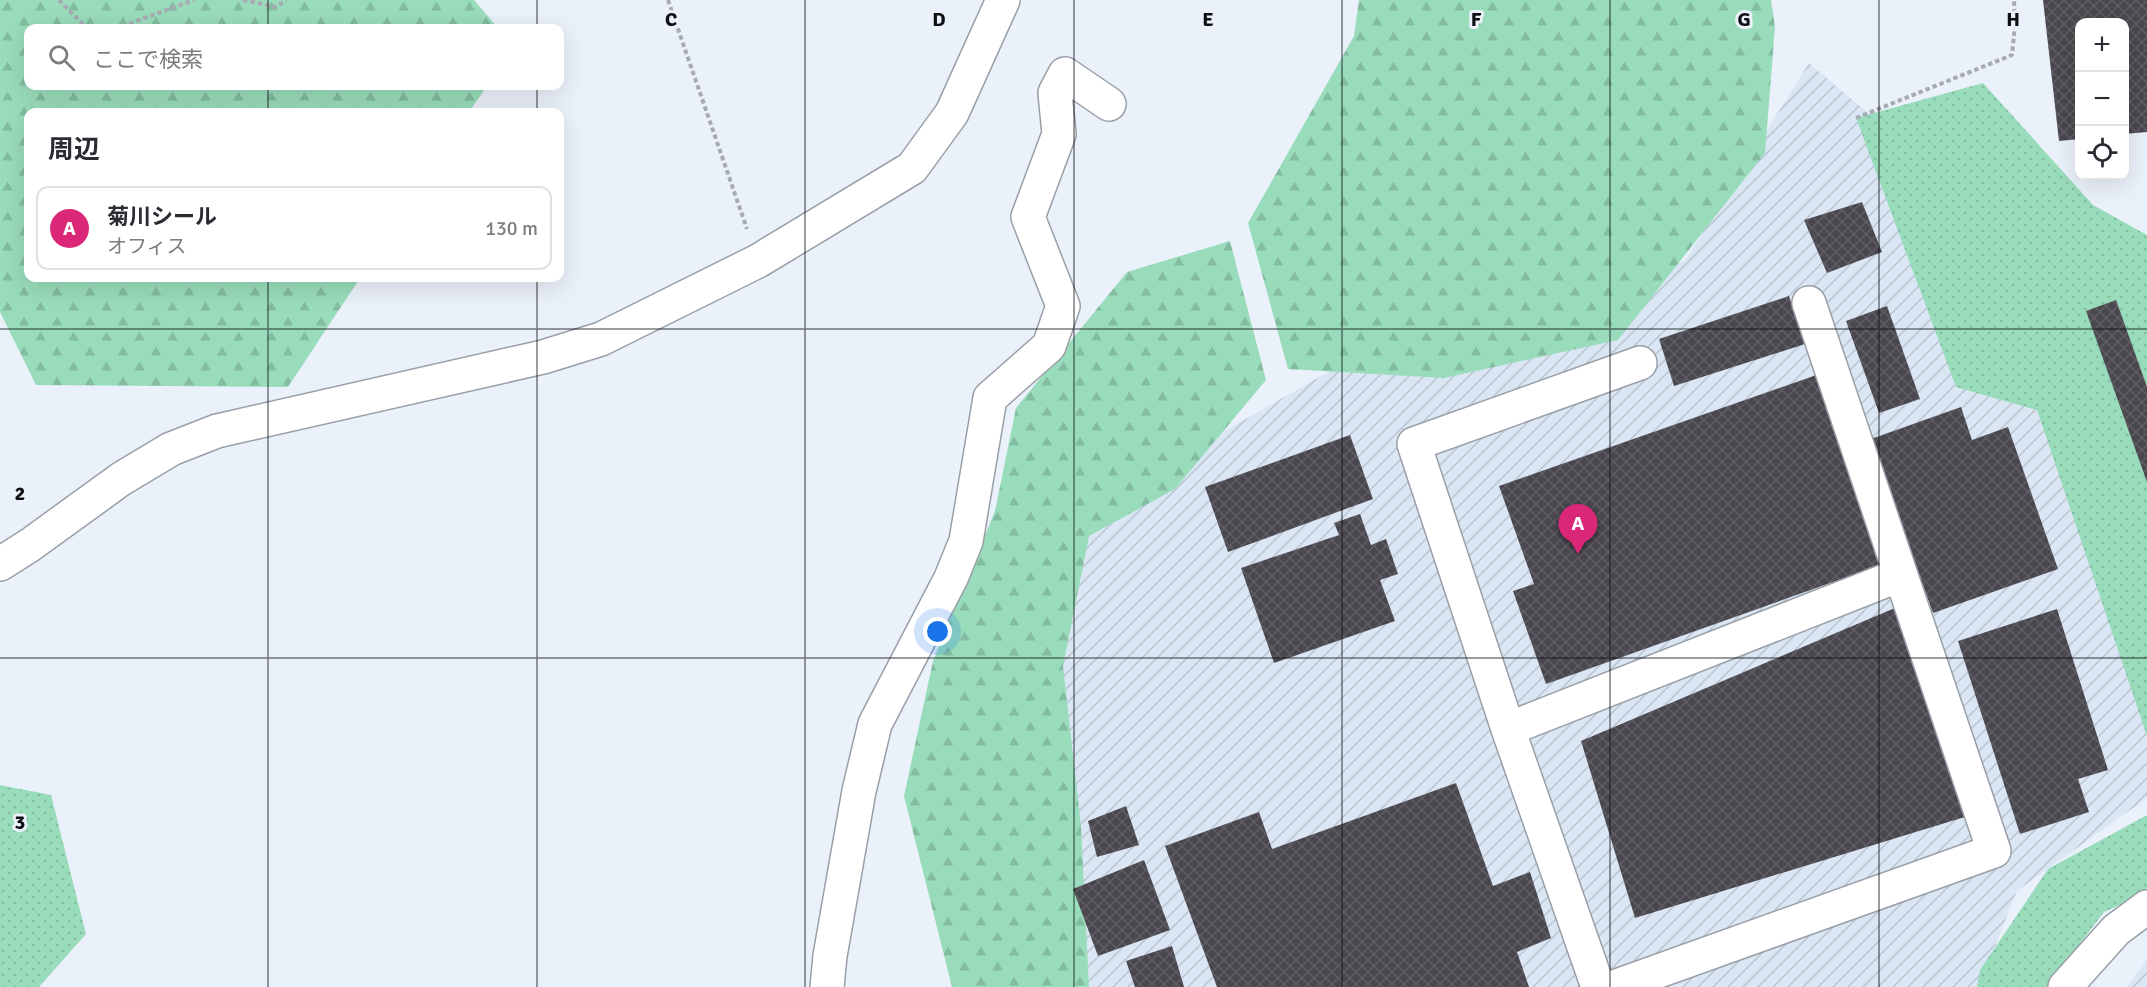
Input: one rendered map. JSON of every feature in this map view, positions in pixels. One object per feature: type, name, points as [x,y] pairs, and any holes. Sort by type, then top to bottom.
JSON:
[{"type":"street","points":[[0,564],[121,479],[171,449],[217,431],[532,360],[601,339],[758,261],[912,168],[952,114],[1003,0]]},
{"type":"street","points":[[827,987],[830,956],[859,791],[874,724],[951,578],[966,541],[990,398],[1049,346],[1063,306],[1028,217],[1059,134],[1055,93],[1065,74],[1109,104]]},
{"type":"street","points":[[1614,987],[1994,851],[1809,303]]},
{"type":"street","points":[[1598,987],[1508,729],[1414,444],[1640,363]]},
{"type":"street","points":[[1508,729],[1900,575]]},
{"type":"street","points":[[2065,987],[2116,930],[2147,907]]},
{"type":"path","points":[[59,0],[83,24]]},
{"type":"path","points":[[128,24],[194,0]]},
{"type":"path","points":[[243,0],[276,7],[286,0]]},
{"type":"path","points":[[668,0],[758,261]]},
{"type":"path","points":[[1856,118],[2012,55],[2015,25],[2014,0]]},
{"type":"shaded area","points":[[1809,63],[2018,240],[2147,655],[2147,798],[2017,891],[1979,987],[1062,987],[1052,529],[1367,350],[1685,261]]},
{"type":"shaded area","points":[[2147,959],[2147,987],[2127,987]]},
{"type":"green space","points":[[0,0],[474,0],[495,24],[24,24],[24,90],[484,90],[472,108],[24,108],[24,282],[357,282],[288,387],[36,385],[0,312]]},
{"type":"green space","points":[[1359,0],[1771,0],[1775,27],[1765,153],[1618,340],[1444,378],[1288,369],[1248,223],[1354,36]]},
{"type":"green space","points":[[1983,83],[2093,205],[2147,235],[2147,736],[2037,410],[1956,387],[1856,118]]},
{"type":"green space","points":[[1230,241],[1266,380],[1175,489],[1089,536],[1063,666],[1081,826],[1089,987],[952,987],[904,796],[933,661],[995,511],[1016,408],[1127,272]]},
{"type":"green space","points":[[0,785],[51,795],[86,934],[39,987],[0,987]]},
{"type":"green space","points":[[2147,815],[2147,893],[2104,912],[2047,987],[1977,987],[1980,970],[2048,869]]},
{"type":"building","points":[[2043,0],[2147,0],[2147,132],[2129,134],[2129,18],[2075,18],[2075,139],[2059,141]]},
{"type":"building","points":[[1862,202],[1882,252],[1827,273],[1804,220]]},
{"type":"building","points":[[1789,296],[1805,344],[1674,386],[1659,339]]},
{"type":"building","points":[[2116,300],[2147,387],[2147,482],[2086,311]]},
{"type":"building","points":[[1887,306],[1920,399],[1879,413],[1846,321]]},
{"type":"building","points":[[1828,371],[1840,404],[1826,409],[1851,480],[1881,470],[1871,439],[1961,407],[1972,440],[2008,427],[2058,569],[1933,613],[1892,499],[1861,510],[1881,565],[1546,684],[1513,591],[1534,584],[1499,486]]},
{"type":"building","points":[[1350,435],[1373,499],[1228,552],[1205,487]]},
{"type":"building","points":[[1360,514],[1371,545],[1386,539],[1398,574],[1380,580],[1395,621],[1274,663],[1241,568],[1339,535],[1334,523]]},
{"type":"building","points":[[1902,605],[1968,816],[1635,918],[1581,741]]},
{"type":"building","points":[[2057,609],[2108,770],[2078,779],[2089,812],[2020,834],[1958,641]]},
{"type":"building","points":[[1456,783],[1493,886],[1530,872],[1551,938],[1517,952],[1529,987],[1217,987],[1165,846],[1259,812],[1272,849]]},
{"type":"building","points":[[1126,806],[1139,845],[1097,857],[1088,821]]},
{"type":"building","points":[[1144,860],[1170,930],[1098,956],[1073,889]]},
{"type":"building","points":[[1172,946],[1184,987],[1135,987],[1126,961]]},
{"type":"place","name":"菊川シール","points":[[1578,554]]}]
